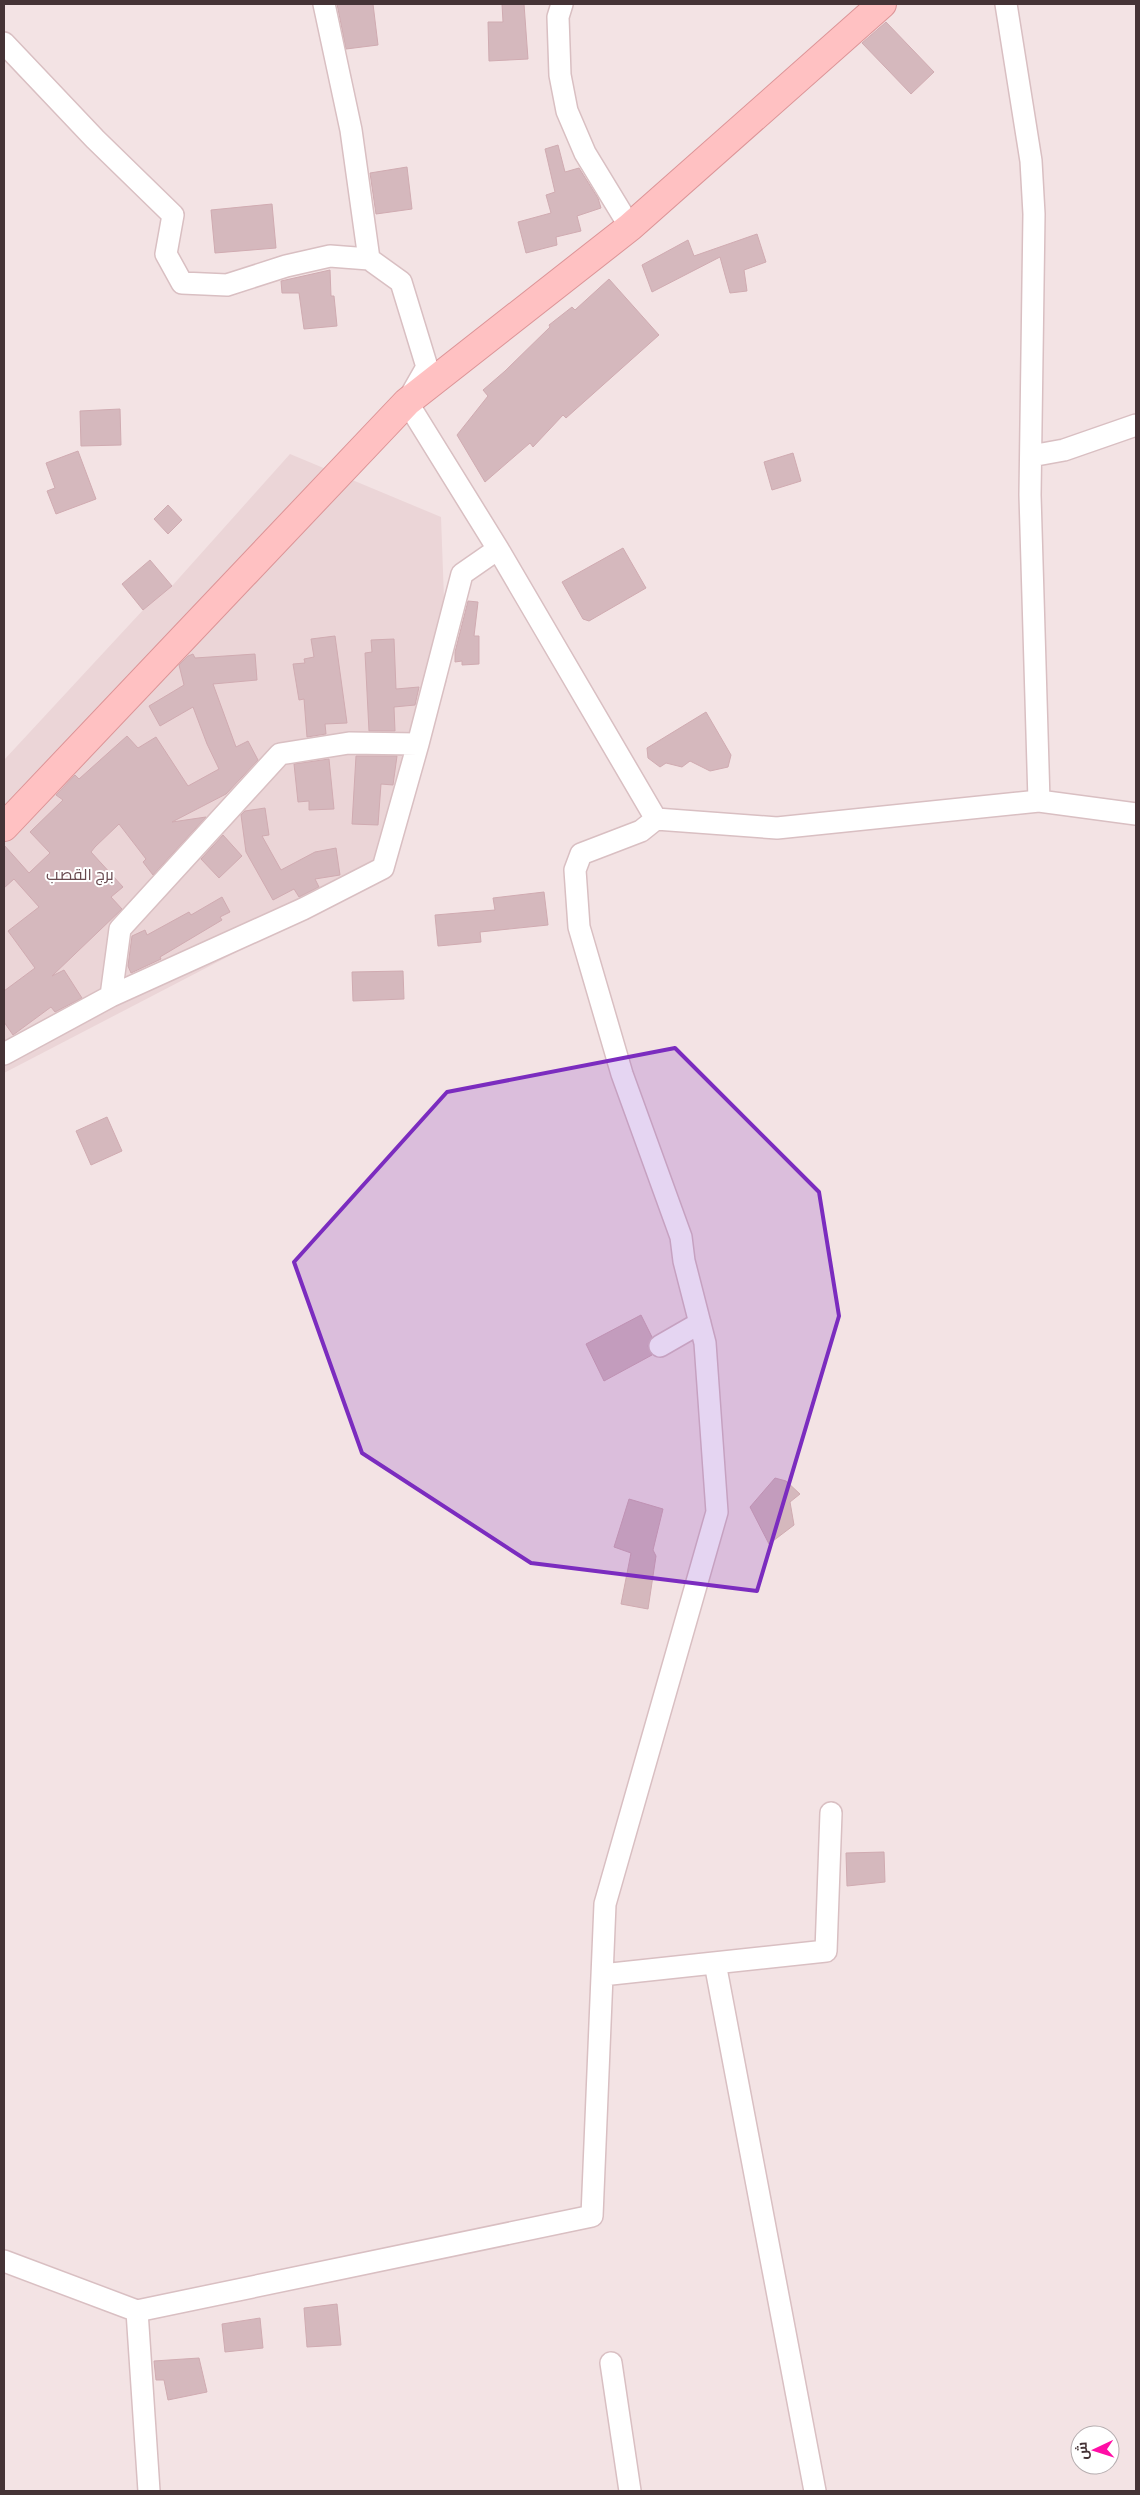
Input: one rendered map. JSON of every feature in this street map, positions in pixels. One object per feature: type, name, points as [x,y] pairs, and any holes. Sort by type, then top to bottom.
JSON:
[{"type":"main road","points":[[4,827],[407,402],[630,227],[882,4]]},
{"type":"street","points":[[324,4],[351,130],[369,259]]},
{"type":"street","points":[[562,4],[558,17],[560,75],[567,111],[585,153],[630,227]]},
{"type":"street","points":[[1006,4],[1030,161],[1034,214],[1031,456],[1039,801]]},
{"type":"street","points":[[4,44],[95,140],[173,215],[166,254],[182,283],[227,285],[286,266],[330,256],[369,259],[401,282],[427,367],[407,402],[498,549],[656,819]]},
{"type":"street","points":[[1031,456],[1064,450],[1136,425]]},
{"type":"street","points":[[4,1054],[111,996],[303,909],[383,868],[418,744],[462,574],[498,549]]},
{"type":"street","points":[[111,996],[120,929],[280,754],[349,743],[418,744]]},
{"type":"street","points":[[4,2261],[137,2311],[592,2216],[606,1904],[716,1512],[705,1343],[684,1261],[681,1237],[622,1074],[578,928],[575,870],[581,854],[641,831],[656,819],[777,828],[1039,801],[1136,814]]},
{"type":"street","points":[[660,1346],[700,1323]]},
{"type":"street","points":[[602,1975],[826,1951],[831,1813]]},
{"type":"street","points":[[715,1963],[815,2491]]},
{"type":"street","points":[[137,2311],[149,2491]]},
{"type":"street","points":[[611,2363],[630,2491]]},
{"type":"highlighted area","points":[[675,1048],[819,1192],[839,1316],[757,1591],[531,1563],[362,1453],[294,1262],[447,1092]]},
{"type":"shaded area","points":[[290,454],[441,517],[447,681],[379,878],[4,1073],[4,760],[143,610],[172,586]]},
{"type":"building","points":[[337,4],[373,4],[378,45],[346,49]]},
{"type":"building","points":[[502,4],[524,4],[528,59],[489,61],[488,22],[503,22]]},
{"type":"building","points":[[886,22],[934,72],[911,94],[862,43]]},
{"type":"building","points":[[558,145],[565,172],[579,168],[598,198],[601,208],[577,216],[581,231],[556,237],[557,245],[526,253],[518,222],[551,213],[546,195],[555,192],[545,149]]},
{"type":"building","points":[[407,167],[412,209],[376,214],[370,173]]},
{"type":"building","points":[[272,204],[276,248],[215,253],[211,210]]},
{"type":"building","points":[[757,234],[766,262],[744,270],[747,291],[730,293],[720,257],[652,292],[642,265],[688,240],[694,256]]},
{"type":"building","points":[[330,270],[331,296],[334,296],[337,326],[304,329],[299,293],[282,293],[281,281]]},
{"type":"building","points":[[609,279],[659,335],[566,418],[563,415],[533,447],[530,443],[485,482],[457,435],[488,396],[483,390],[550,327],[549,325],[572,307],[575,310]]},
{"type":"building","points":[[120,409],[121,445],[81,446],[80,411]]},
{"type":"building","points":[[78,451],[96,499],[56,514],[47,491],[55,488],[46,463]]},
{"type":"building","points":[[793,453],[801,481],[772,490],[764,462]]},
{"type":"building","points":[[168,505],[182,520],[168,534],[154,519]]},
{"type":"building","points":[[623,548],[646,588],[589,621],[583,619],[562,582]]},
{"type":"building","points":[[150,560],[172,586],[143,610],[122,584]]},
{"type":"building","points":[[468,601],[478,602],[474,636],[479,636],[479,664],[462,665],[462,661],[455,662],[455,652]]},
{"type":"building","points":[[335,636],[347,723],[325,724],[326,734],[307,737],[304,699],[299,700],[293,664],[305,663],[304,659],[314,657],[311,639]]},
{"type":"building","points":[[394,639],[396,689],[419,687],[415,705],[394,707],[395,731],[369,731],[365,653],[372,652],[371,640]]},
{"type":"building","points":[[193,654],[195,658],[255,654],[257,680],[213,684],[236,747],[248,741],[258,760],[226,794],[172,822],[206,817],[153,875],[143,862],[146,859],[119,824],[95,847],[91,852],[123,887],[111,897],[122,909],[52,976],[64,970],[82,998],[55,1012],[51,1007],[13,1035],[4,1022],[4,991],[35,968],[8,931],[39,907],[14,879],[4,888],[4,845],[29,873],[50,853],[30,832],[63,800],[56,795],[75,775],[79,779],[127,736],[138,748],[156,737],[188,786],[219,769],[193,707],[160,726],[149,706],[184,685],[179,665],[188,656]]},
{"type":"building","points":[[706,712],[731,755],[728,767],[710,771],[690,761],[682,767],[666,763],[660,767],[648,758],[647,748]]},
{"type":"building","points":[[356,756],[397,756],[393,785],[381,784],[378,825],[352,824]]},
{"type":"building","points":[[329,759],[334,809],[309,810],[309,801],[298,802],[294,764]]},
{"type":"building","points":[[265,808],[269,835],[262,836],[281,870],[315,852],[336,848],[340,875],[315,879],[319,887],[299,897],[294,889],[273,900],[246,852],[241,815],[245,811]]},
{"type":"building","points":[[223,835],[242,856],[219,878],[201,859]]},
{"type":"building","points":[[544,892],[548,925],[480,932],[481,942],[438,946],[435,915],[495,910],[493,898]]},
{"type":"building","points":[[222,897],[230,912],[220,917],[222,920],[160,957],[161,959],[131,973],[128,966],[132,936],[145,930],[147,935],[189,912],[191,915]]},
{"type":"building","points":[[403,971],[404,999],[353,1001],[352,972]]},
{"type":"building","points":[[107,1117],[122,1151],[91,1165],[76,1131]]},
{"type":"building","points":[[641,1315],[652,1337],[648,1346],[652,1355],[604,1381],[586,1344]]},
{"type":"building","points":[[775,1478],[786,1481],[800,1494],[790,1502],[794,1525],[769,1544],[750,1507]]},
{"type":"building","points":[[629,1499],[663,1509],[653,1550],[656,1556],[648,1609],[621,1604],[631,1553],[614,1547]]},
{"type":"building","points":[[884,1852],[885,1882],[847,1886],[846,1853]]},
{"type":"building","points":[[337,2304],[341,2345],[307,2347],[304,2308]]},
{"type":"building","points":[[260,2318],[263,2348],[225,2352],[222,2324]]},
{"type":"building","points":[[199,2358],[207,2392],[168,2400],[164,2380],[156,2380],[154,2361]]},
{"type":"district","name":"برج القصب","points":[[80,874]]}]
